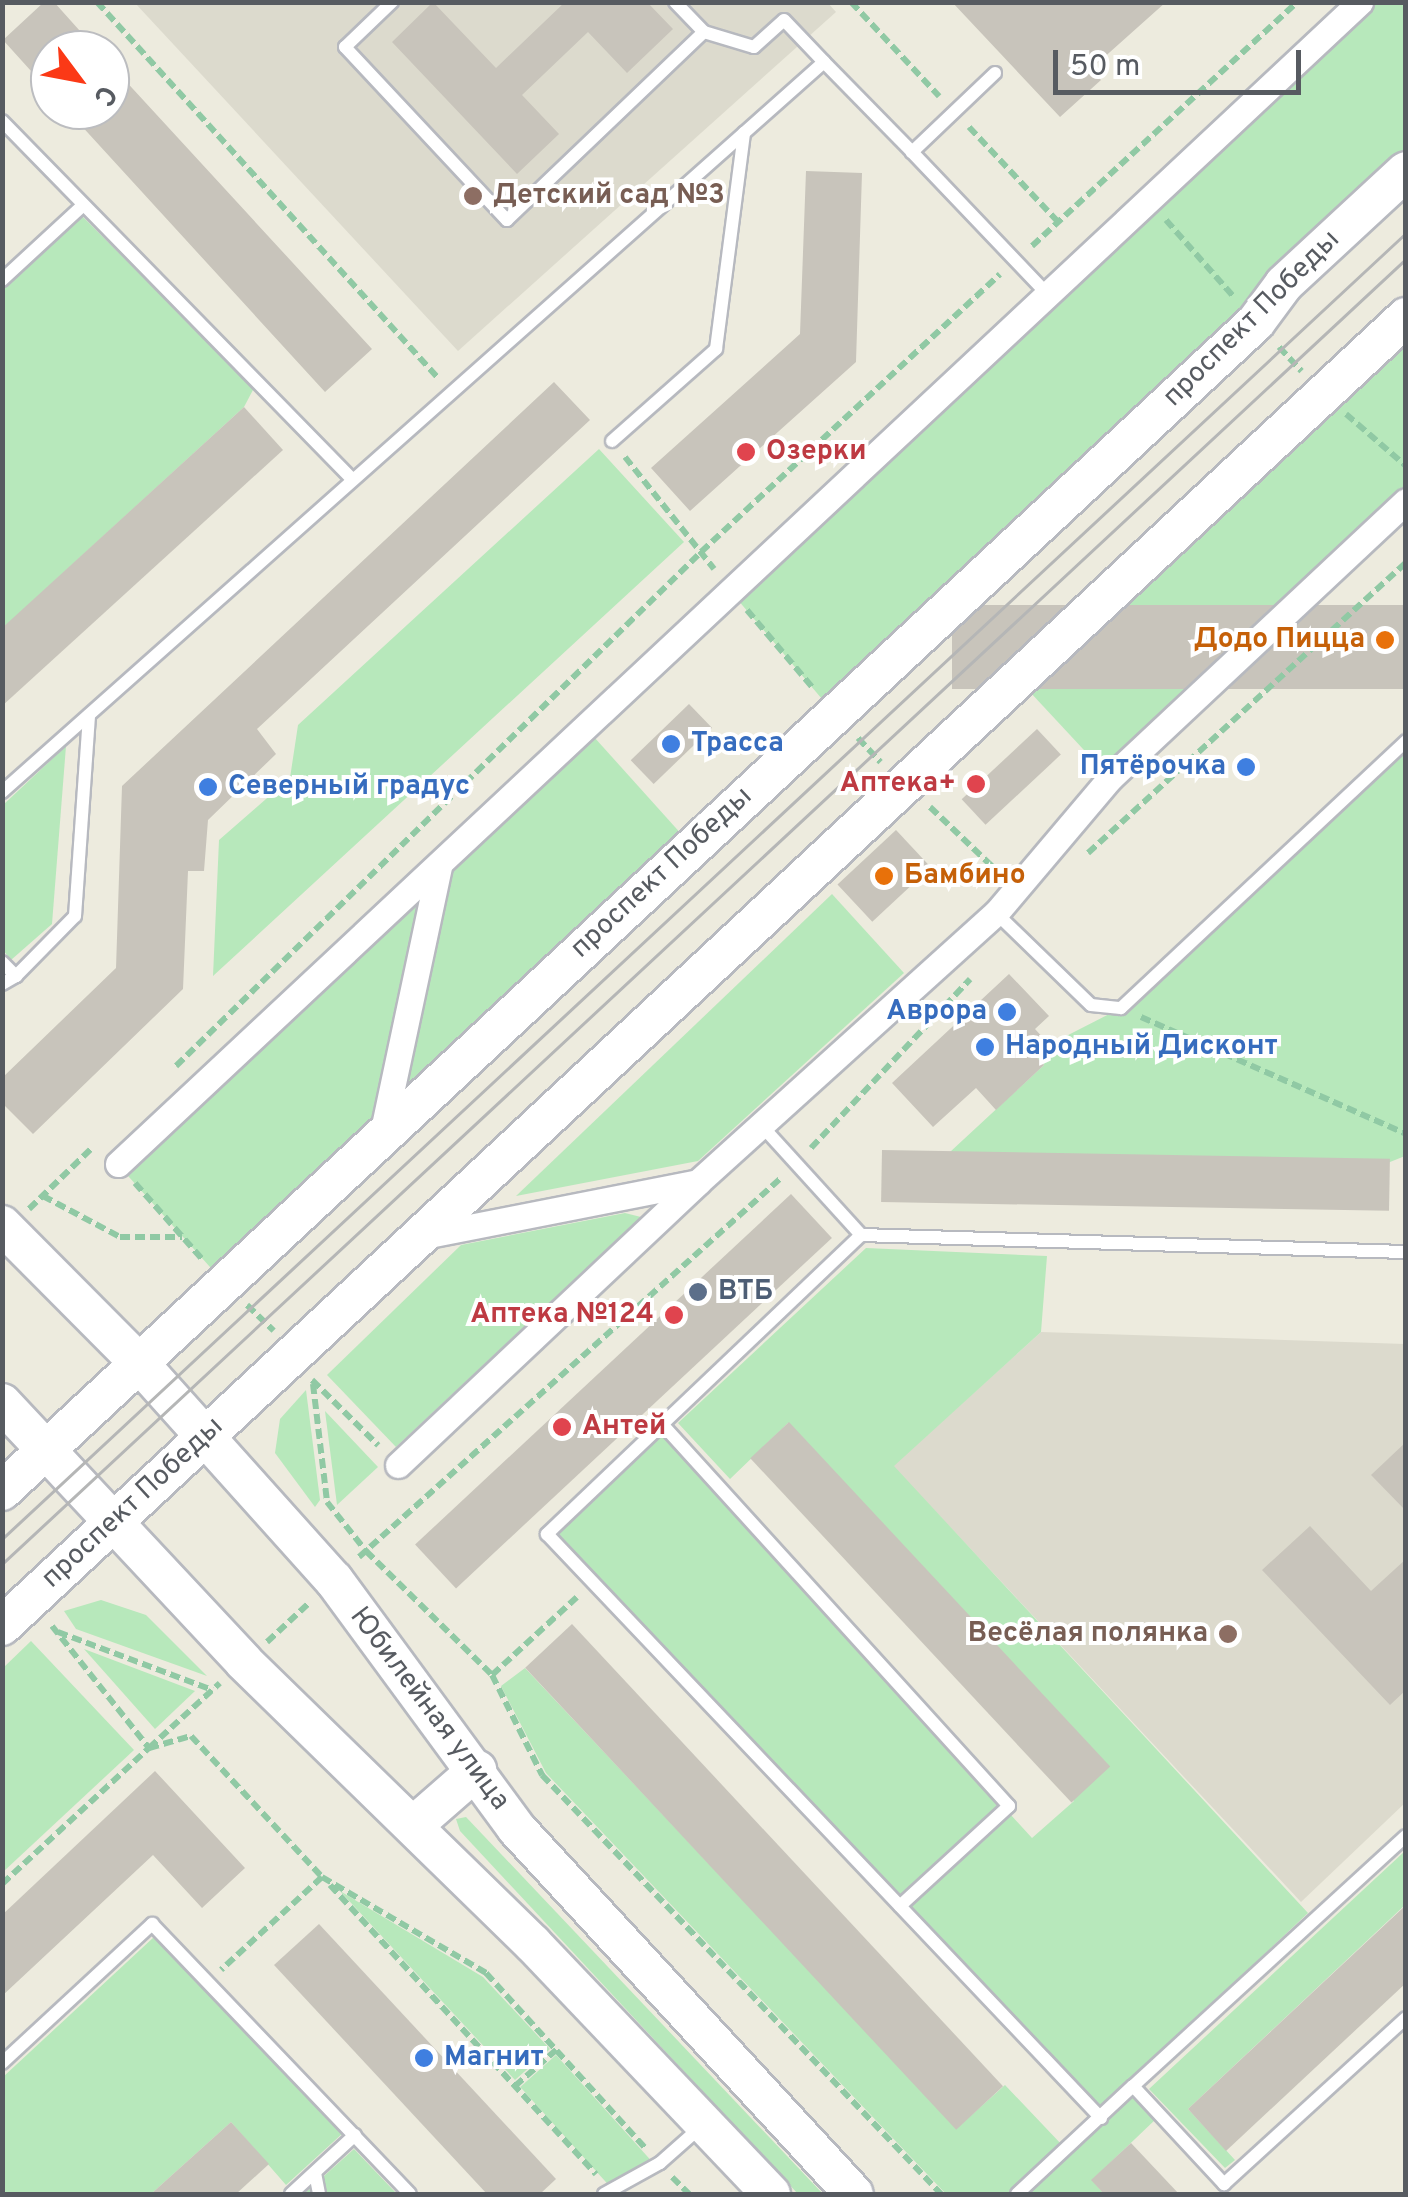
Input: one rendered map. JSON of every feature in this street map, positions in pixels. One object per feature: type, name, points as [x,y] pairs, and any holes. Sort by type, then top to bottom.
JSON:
[{"type":"main road","name":"проспект Победы","points":[[2,1491],[833,712],[1256,322],[1284,284],[1406,171]]},
{"type":"main road","name":"проспект Победы","points":[[2,1626],[1406,317]]},
{"type":"main road","name":"Юбилейная улица","points":[[5,1227],[139,1363],[334,1580],[566,1885],[854,2194]]},
{"type":"main road","points":[[2,1403],[112,1524],[414,1826],[770,2194]]},
{"type":"main road","points":[[414,1826],[477,1770]]},
{"type":"street","points":[[118,1164],[1051,298],[1360,2]]},
{"type":"street","points":[[398,1465],[698,1182],[996,913],[1110,778],[1406,501]]},
{"type":"street","points":[[382,1135],[439,866]]},
{"type":"street","points":[[418,1237],[698,1182]]},
{"type":"lane","points":[[392,2],[345,47],[507,220],[704,32]]},
{"type":"lane","points":[[676,2],[704,32],[754,47],[784,20],[1051,298]]},
{"type":"lane","points":[[2,792],[824,62]]},
{"type":"lane","points":[[912,152],[995,73]]},
{"type":"lane","points":[[2,121],[352,479]]},
{"type":"lane","points":[[612,441],[716,349],[744,133]]},
{"type":"lane","points":[[2,280],[81,206]]},
{"type":"lane","points":[[2,984],[16,976],[75,916],[88,715]]},
{"type":"lane","points":[[996,913],[1091,1006],[1121,1008],[1406,741]]},
{"type":"lane","points":[[2,962],[16,976]]},
{"type":"lane","points":[[761,1125],[861,1235]]},
{"type":"lane","points":[[1101,2118],[547,1534],[861,1235],[1406,1252]]},
{"type":"lane","points":[[662,1424],[1009,1806],[900,1906]]},
{"type":"lane","points":[[1017,2194],[1406,1836]]},
{"type":"lane","points":[[2,2064],[152,1924],[410,2194]]},
{"type":"lane","points":[[1133,2086],[1229,2189],[1406,2018]]},
{"type":"lane","points":[[606,2192],[660,2164],[705,2124]]},
{"type":"lane","points":[[291,2194],[355,2135]]},
{"type":"lane","points":[[314,2174],[319,2194]]},
{"type":"path","points":[[97,2],[452,394]]},
{"type":"path","points":[[169,1072],[700,552],[1297,2]]},
{"type":"path","points":[[612,441],[732,593],[833,712],[998,872]]},
{"type":"path","points":[[1121,1008],[1406,1134]]},
{"type":"path","points":[[5,1227],[99,1141]]},
{"type":"path","points":[[43,1196],[120,1237],[182,1237]]},
{"type":"path","points":[[312,1380],[327,1502],[366,1550],[492,1674],[542,1775],[941,2194]]},
{"type":"path","points":[[492,1674],[593,1582]]},
{"type":"path","points":[[57,1631],[212,1690]]},
{"type":"path","points":[[2,1884],[148,1748],[190,1736],[515,2086],[606,2192]]},
{"type":"path","points":[[208,1982],[322,1877]]},
{"type":"path","points":[[322,1877],[486,1973],[688,2194]]},
{"type":"path","points":[[515,2086],[556,2050]]},
{"type":"shaded area","name":"Детский сад №3","points":[[827,2],[836,12],[458,351],[135,3]]},
{"type":"shaded area","name":"Весёлая полянка","points":[[1041,1332],[1405,1344],[1405,1803],[1301,1902],[893,1466]]},
{"type":"green space","points":[[1360,3],[1405,3],[1405,171],[833,712],[732,593]]},
{"type":"green space","points":[[81,215],[254,388],[244,407],[3,628],[3,288]]},
{"type":"green space","points":[[1405,317],[1405,501],[1110,778],[1016,677]]},
{"type":"green space","points":[[599,449],[684,542],[213,976],[219,840],[290,778],[298,725]]},
{"type":"green space","points":[[585,727],[691,845],[216,1273],[109,1155]]},
{"type":"green space","points":[[1405,741],[1405,1156],[1390,1162],[950,1152],[1044,1065],[1033,1053],[1121,1008]]},
{"type":"green space","points":[[66,746],[52,924],[11,960],[3,950],[3,805]]},
{"type":"green space","points":[[832,894],[904,973],[698,1161],[516,1196]]},
{"type":"green space","points":[[625,1213],[641,1217],[396,1447],[327,1375],[461,1245]]},
{"type":"green space","points":[[866,1248],[1047,1256],[1041,1332],[894,1466],[1308,1913],[1101,2108],[557,1535],[663,1433],[1032,1838],[1074,1801],[788,1423],[730,1479],[678,1423]]},
{"type":"green space","points":[[306,1390],[320,1500],[315,1507],[275,1453],[280,1419]]},
{"type":"green space","points":[[325,1411],[378,1467],[337,1505]]},
{"type":"green space","points":[[101,1600],[146,1615],[207,1676],[76,1629],[64,1611]]},
{"type":"green space","points":[[31,1641],[134,1750],[3,1872],[3,1668]]},
{"type":"green space","points":[[84,1649],[195,1691],[155,1729]]},
{"type":"green space","points":[[525,1668],[957,2128],[1005,2085],[1062,2145],[1009,2194],[946,2194],[546,1773],[501,1686]]},
{"type":"green space","points":[[466,1817],[823,2194],[798,2194],[460,1831],[456,1819]]},
{"type":"green space","points":[[1405,1851],[1405,1905],[1188,2109],[1235,2160],[1225,2168],[1149,2089]]},
{"type":"green space","points":[[340,1891],[483,1977],[550,2049],[515,2080]]},
{"type":"green space","points":[[154,1937],[343,2133],[286,2185],[231,2122],[151,2194],[3,2194],[3,2077]]},
{"type":"green space","points":[[556,2055],[653,2163],[617,2194],[520,2087]]},
{"type":"green space","points":[[1133,2092],[1157,2118],[1092,2180],[1104,2194],[1022,2194]]},
{"type":"green space","points":[[354,2149],[397,2194],[304,2194]]},
{"type":"building","points":[[44,2],[54,2],[79,30],[30,30],[30,70],[3,40]]},
{"type":"building","points":[[433,2],[496,68],[565,2],[647,2],[673,29],[627,73],[588,32],[522,95],[559,134],[517,174],[392,42]]},
{"type":"building","points":[[952,2],[1166,2],[1091,69],[1101,80],[1060,117]]},
{"type":"building","points":[[130,86],[372,349],[325,392],[85,130],[130,130]]},
{"type":"building","points":[[806,171],[862,173],[856,362],[690,511],[651,468],[800,334]]},
{"type":"building","points":[[554,382],[590,420],[257,729],[276,754],[208,820],[204,871],[188,871],[183,989],[33,1134],[2,1103],[2,1078],[116,968],[122,786]]},
{"type":"building","points":[[244,407],[283,450],[2,706],[2,628]]},
{"type":"building","points":[[952,605],[1406,605],[1406,689],[952,689]]},
{"type":"building","name":"Трасса","points":[[689,704],[712,728],[654,784],[631,760]]},
{"type":"building","points":[[1037,729],[1061,755],[986,825],[962,799]]},
{"type":"building","name":"Бамбино","points":[[896,830],[931,867],[872,922],[837,885]]},
{"type":"building","name":"Народный Дисконт","points":[[1009,974],[1049,1016],[1035,1029],[1046,1041],[1033,1053],[1044,1065],[996,1110],[976,1088],[933,1127],[892,1083]]},
{"type":"building","points":[[882,1150],[1390,1159],[1389,1211],[881,1202]]},
{"type":"building","points":[[791,1194],[832,1238],[456,1588],[415,1545]]},
{"type":"building","points":[[789,1422],[1110,1766],[1071,1803],[750,1458]]},
{"type":"building","points":[[1406,1442],[1406,1511],[1371,1475]]},
{"type":"building","points":[[1310,1526],[1371,1591],[1406,1559],[1406,1690],[1390,1705],[1262,1570]]},
{"type":"building","points":[[572,1624],[1003,2086],[956,2130],[525,1668]]},
{"type":"building","points":[[155,1771],[245,1868],[202,1908],[153,1855],[2,1996],[2,1915]]},
{"type":"building","points":[[1406,1905],[1406,1983],[1226,2151],[1188,2109]]},
{"type":"building","points":[[319,1924],[556,2179],[540,2194],[487,2194],[274,1965]]},
{"type":"building","points":[[231,2122],[269,2164],[236,2194],[151,2194]]},
{"type":"building","points":[[1131,2143],[1179,2194],[1104,2194],[1091,2180]]},
{"type":"tram line","points":[[2,1539],[1406,233]]},
{"type":"tram line","points":[[2,1564],[1406,259]]},
{"type":"place","name":"Детский сад №3","points":[[473,196]]},
{"type":"place","name":"Озерки","points":[[746,452]]},
{"type":"place","name":"Додо Пицца","points":[[1385,640]]},
{"type":"place","name":"Трасса","points":[[671,744]]},
{"type":"place","name":"Пятёрочка","points":[[1246,767]]},
{"type":"place","name":"Аптека+","points":[[976,784]]},
{"type":"place","name":"Северный градус","points":[[208,787]]},
{"type":"place","name":"Бамбино","points":[[884,876]]},
{"type":"place","name":"Аврора","points":[[1007,1012]]},
{"type":"place","name":"Народный Дисконт","points":[[985,1047]]},
{"type":"place","name":"ВТБ","points":[[698,1292]]},
{"type":"place","name":"Аптека №124","points":[[674,1315]]},
{"type":"place","name":"Антей","points":[[562,1427]]},
{"type":"place","name":"Весёлая полянка","points":[[1228,1634]]},
{"type":"place","name":"Магнит","points":[[424,2058]]}]
